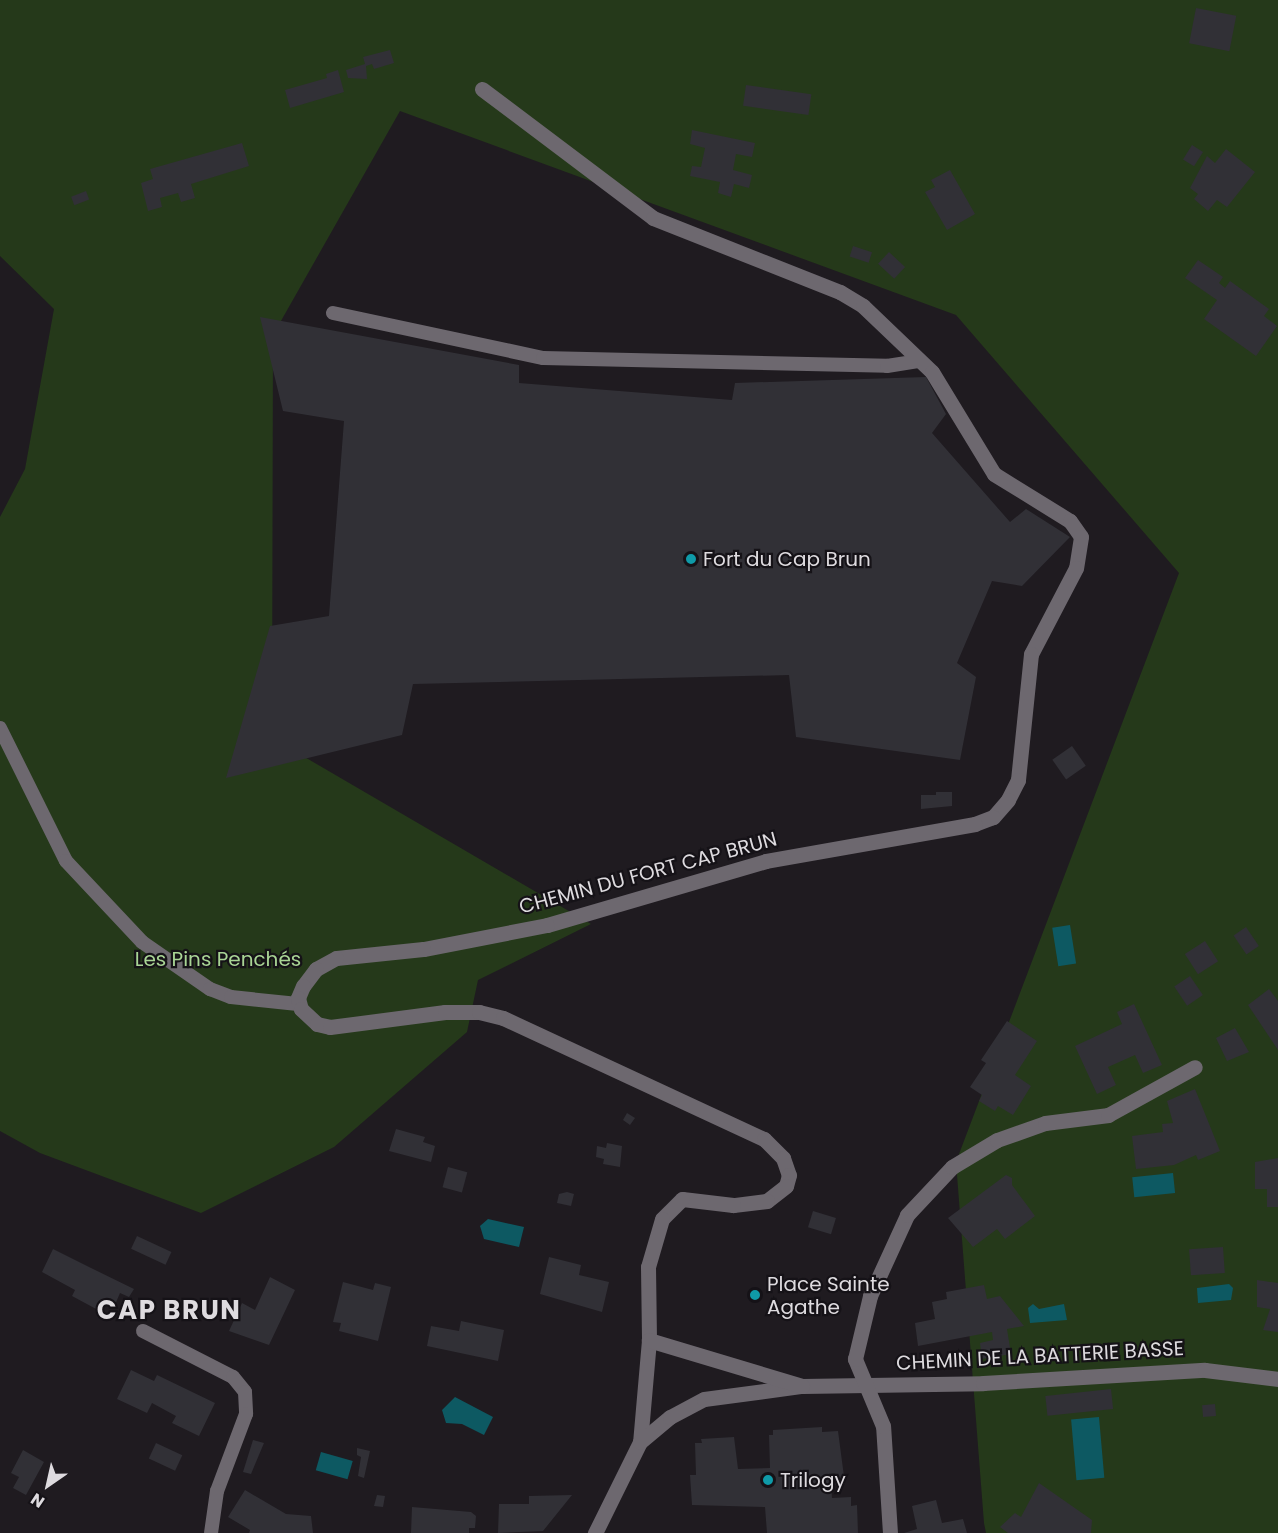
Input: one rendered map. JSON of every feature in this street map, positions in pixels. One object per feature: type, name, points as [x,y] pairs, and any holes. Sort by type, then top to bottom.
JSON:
[{"type":"street","name":"CHEMIN DU FORT CAP BRUN","points":[[298,1004],[307,980],[321,964],[336,958],[423,949],[547,925],[766,861],[975,824],[1002,808],[1018,780],[1031,654],[1076,568],[1081,537],[1060,514],[994,474],[942,387],[920,361],[872,313],[840,292],[682,232],[641,212],[482,89]]},
{"type":"street","points":[[298,1004],[311,1020],[330,1027],[446,1012],[492,1014],[764,1139],[776,1149],[789,1175],[777,1196],[747,1206],[682,1199],[662,1219],[648,1267],[649,1340],[640,1442],[595,1533]]},
{"type":"street","points":[[890,1533],[883,1426],[855,1359],[870,1296],[907,1215],[938,1179],[997,1140],[1046,1123],[1108,1115],[1195,1067]]},
{"type":"street","name":"CHEMIN DE LA BATTERIE BASSE","points":[[649,1340],[802,1386]]},
{"type":"street","name":"CHEMIN DE LA BATTERIE BASSE","points":[[640,1442],[670,1417],[705,1399],[802,1386],[983,1383],[1206,1370],[1278,1379]]},
{"type":"lane","points":[[333,313],[543,358],[886,366],[920,361]]},
{"type":"lane","points":[[0,728],[66,861],[142,942],[210,989],[231,997],[298,1004]]},
{"type":"lane","points":[[143,1331],[233,1377],[245,1392],[246,1414],[219,1482],[211,1516],[211,1533]]},
{"type":"green space","name":"Les Pins Penchés","points":[[0,0],[1278,0],[1278,1533],[986,1533],[984,1523],[956,1162],[1179,573],[956,315],[400,111],[273,335],[272,738],[591,924],[478,980],[467,1032],[334,1147],[201,1213],[40,1153],[0,1131],[0,517],[25,469],[54,309],[0,256]]},
{"type":"water","points":[[1070,925],[1076,964],[1058,966],[1052,928]]},
{"type":"water","points":[[1173,1173],[1175,1193],[1134,1197],[1132,1177]]},
{"type":"water","points":[[488,1219],[524,1227],[519,1247],[484,1239],[480,1226]]},
{"type":"water","points":[[1229,1284],[1233,1288],[1231,1300],[1198,1303],[1197,1288]]},
{"type":"water","points":[[1033,1304],[1039,1309],[1064,1304],[1067,1320],[1030,1323],[1028,1308]]},
{"type":"water","points":[[455,1397],[493,1417],[484,1435],[462,1424],[446,1423],[442,1410]]},
{"type":"water","points":[[1099,1417],[1104,1478],[1076,1480],[1071,1419]]},
{"type":"water","points":[[321,1452],[353,1461],[347,1479],[316,1470]]},
{"type":"building","points":[[1196,8],[1236,16],[1229,51],[1189,43]]},
{"type":"building","points":[[390,50],[394,63],[374,69],[372,64],[366,66],[367,79],[348,78],[346,70],[365,64],[363,57]]},
{"type":"building","points":[[338,70],[344,92],[290,108],[285,90],[327,78],[326,74]]},
{"type":"building","points":[[746,85],[811,94],[808,115],[743,106]]},
{"type":"building","points":[[692,130],[755,143],[752,157],[736,154],[733,170],[752,175],[749,188],[734,184],[731,197],[718,193],[720,182],[690,176],[692,166],[701,167],[705,148],[690,144]]},
{"type":"building","points":[[242,143],[249,166],[191,184],[195,198],[181,202],[178,193],[160,198],[162,207],[148,211],[141,183],[153,179],[150,169]]},
{"type":"building","points":[[1192,145],[1203,152],[1194,166],[1183,159]]},
{"type":"building","points":[[1226,149],[1255,172],[1227,207],[1217,200],[1208,211],[1194,199],[1198,194],[1190,188],[1207,156],[1215,163]]},
{"type":"building","points":[[950,170],[975,214],[947,230],[925,192],[935,187],[931,180]]},
{"type":"building","points":[[86,191],[89,199],[74,205],[71,197]]},
{"type":"building","points":[[853,246],[872,252],[869,263],[850,256]]},
{"type":"building","points":[[889,252],[905,267],[894,279],[878,264]]},
{"type":"building","points":[[1198,260],[1223,277],[1219,283],[1225,288],[1230,281],[1269,309],[1264,316],[1277,326],[1256,356],[1204,319],[1217,300],[1185,278]]},
{"type":"building","name":"Fort du Cap Brun","points":[[260,317],[519,365],[519,383],[732,400],[735,383],[926,377],[946,414],[932,433],[1010,522],[1026,509],[1070,537],[1022,586],[992,581],[957,663],[976,677],[960,760],[796,737],[789,675],[413,684],[402,735],[226,778],[270,626],[329,616],[344,421],[283,411]]},
{"type":"building","points":[[1072,746],[1086,766],[1066,779],[1052,760]]},
{"type":"building","points":[[936,792],[952,792],[952,806],[921,809],[921,795],[936,795]]},
{"type":"building","points":[[1246,927],[1259,946],[1246,954],[1234,935]]},
{"type":"building","points":[[1205,941],[1218,961],[1198,974],[1185,954]]},
{"type":"building","points":[[1190,976],[1203,995],[1187,1006],[1174,987]]},
{"type":"building","points":[[1269,989],[1278,1001],[1278,1050],[1248,1005]]},
{"type":"building","points":[[1134,1004],[1162,1065],[1143,1073],[1135,1055],[1108,1067],[1116,1085],[1097,1094],[1075,1046],[1122,1024],[1117,1012]]},
{"type":"building","points":[[1007,1021],[1037,1041],[1015,1075],[1031,1086],[1013,1115],[998,1106],[995,1111],[979,1101],[982,1095],[970,1087],[986,1063],[981,1060]]},
{"type":"building","points":[[1235,1028],[1249,1052],[1227,1061],[1216,1038]]},
{"type":"building","points":[[1195,1089],[1220,1151],[1198,1160],[1196,1155],[1174,1165],[1136,1169],[1132,1136],[1163,1132],[1162,1124],[1173,1123],[1167,1101]]},
{"type":"building","points":[[627,1113],[635,1118],[630,1125],[623,1120]]},
{"type":"building","points":[[396,1129],[425,1137],[423,1142],[435,1146],[431,1162],[389,1151]]},
{"type":"building","points":[[607,1143],[622,1146],[620,1167],[603,1164],[604,1159],[596,1157],[597,1146],[606,1148]]},
{"type":"building","points":[[1278,1158],[1278,1207],[1267,1207],[1267,1189],[1255,1189],[1255,1162]]},
{"type":"building","points":[[448,1167],[467,1172],[462,1192],[443,1187]]},
{"type":"building","points":[[1006,1175],[1012,1178],[1012,1185],[1035,1216],[1005,1239],[997,1229],[973,1247],[948,1218]]},
{"type":"building","points":[[567,1192],[574,1194],[571,1206],[557,1203],[559,1194]]},
{"type":"building","points":[[813,1211],[836,1218],[831,1234],[808,1227]]},
{"type":"building","points":[[137,1236],[171,1252],[166,1265],[131,1249]]},
{"type":"building","points":[[1223,1247],[1225,1273],[1191,1275],[1189,1249]]},
{"type":"building","points":[[53,1249],[134,1289],[129,1297],[120,1293],[114,1307],[103,1300],[98,1310],[72,1296],[75,1290],[42,1272]]},
{"type":"building","points":[[549,1257],[581,1265],[579,1275],[609,1282],[602,1312],[540,1294]]},
{"type":"building","points":[[270,1277],[295,1290],[269,1345],[229,1331],[242,1303],[255,1310]]},
{"type":"building","points":[[1257,1280],[1278,1283],[1278,1332],[1263,1330],[1270,1309],[1257,1307]]},
{"type":"building","points":[[343,1282],[373,1290],[375,1283],[391,1287],[378,1341],[339,1331],[341,1323],[333,1322]]},
{"type":"building","points":[[984,1285],[987,1299],[1000,1296],[1024,1326],[1007,1329],[1011,1354],[982,1359],[980,1343],[993,1340],[992,1332],[918,1346],[915,1323],[935,1319],[932,1302],[947,1299],[946,1292]]},
{"type":"building","points":[[461,1321],[504,1330],[498,1361],[427,1346],[431,1326],[459,1331]]},
{"type":"building","points":[[131,1370],[154,1381],[157,1375],[215,1403],[199,1436],[172,1423],[176,1416],[152,1403],[147,1413],[117,1399]]},
{"type":"building","points":[[1111,1389],[1113,1409],[1047,1416],[1045,1396]]},
{"type":"building","points":[[1215,1404],[1216,1416],[1203,1417],[1202,1405]]},
{"type":"building","name":"Trilogy","points":[[822,1427],[822,1432],[838,1431],[845,1484],[831,1485],[832,1498],[851,1497],[851,1506],[857,1505],[858,1533],[767,1533],[765,1507],[692,1505],[690,1475],[696,1475],[695,1443],[702,1443],[701,1439],[734,1437],[738,1469],[770,1468],[769,1435],[773,1435],[773,1430]]},
{"type":"building","points":[[253,1440],[264,1443],[251,1474],[243,1472]]},
{"type":"building","points":[[156,1443],[182,1455],[175,1471],[149,1458]]},
{"type":"building","points":[[357,1448],[370,1451],[364,1478],[358,1476],[361,1457],[357,1455]]},
{"type":"building","points":[[23,1450],[44,1462],[26,1495],[13,1488],[19,1477],[11,1473]]},
{"type":"building","points":[[1039,1483],[1092,1520],[1091,1533],[1008,1533],[1000,1527],[1015,1513],[1021,1517]]},
{"type":"building","points":[[245,1490],[286,1514],[311,1516],[313,1533],[249,1533],[250,1530],[228,1517]]},
{"type":"building","points":[[377,1495],[385,1496],[383,1507],[374,1506]]},
{"type":"building","points":[[572,1495],[543,1531],[498,1533],[499,1504],[529,1504],[529,1496]]},
{"type":"building","points":[[936,1500],[942,1523],[963,1519],[967,1533],[904,1533],[917,1529],[912,1506]]},
{"type":"building","points":[[412,1507],[471,1512],[476,1516],[475,1528],[469,1528],[469,1533],[411,1533]]},
{"type":"place","name":"Fort du Cap Brun","points":[[691,559]]},
{"type":"place","name":"Place Sainte Agathe","points":[[755,1295]]},
{"type":"place","name":"Trilogy","points":[[768,1480]]},
{"type":"district","name":"CAP BRUN","points":[[169,1311]]}]
